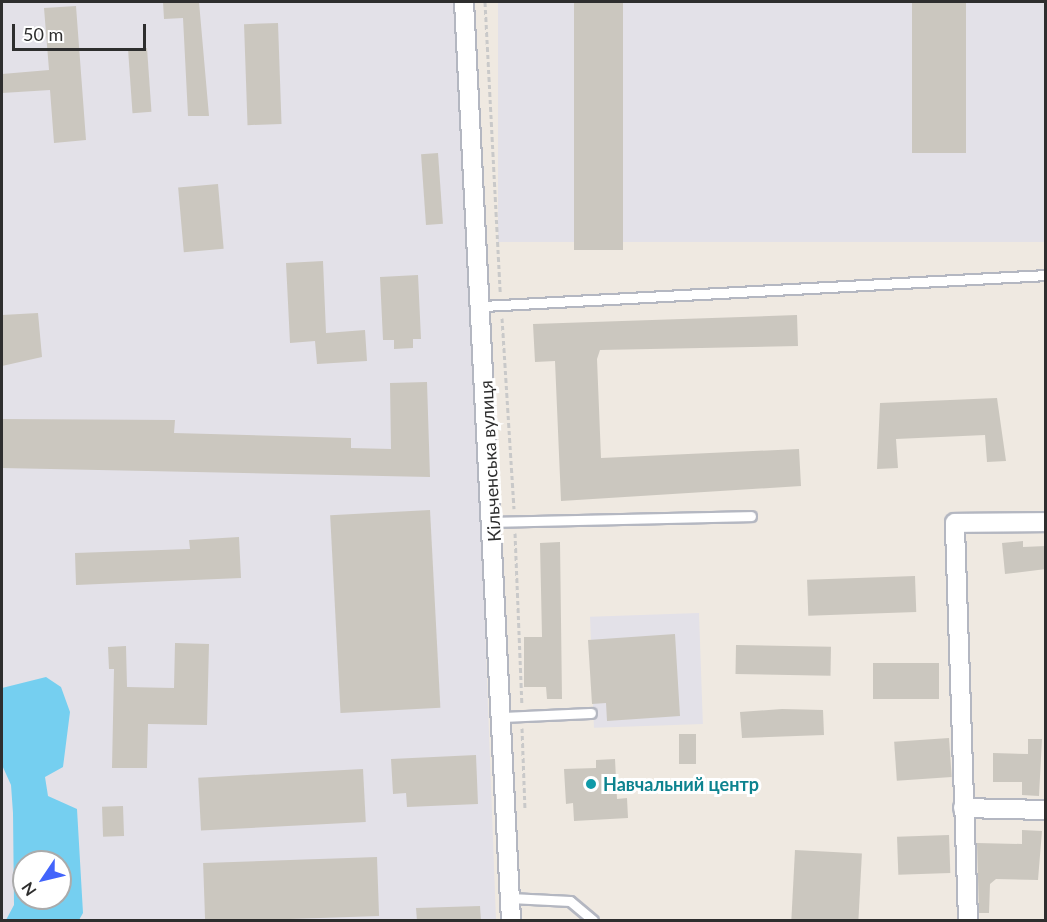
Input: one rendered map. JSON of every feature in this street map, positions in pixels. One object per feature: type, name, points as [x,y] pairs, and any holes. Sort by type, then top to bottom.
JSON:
[{"type":"street","name":"Кільченська вулиця","points":[[464,2],[492,305],[493,522],[511,921]]},
{"type":"street","points":[[968,921],[955,523],[1046,522]]},
{"type":"street","points":[[963,808],[1046,810]]},
{"type":"lane","points":[[492,305],[1046,275]]},
{"type":"lane","points":[[493,522],[751,516]]},
{"type":"lane","points":[[502,717],[591,713]]},
{"type":"lane","points":[[510,898],[570,901],[593,921]]},
{"type":"path","points":[[485,2],[492,305],[514,521],[525,812]]},
{"type":"shaded area","points":[[2,2],[455,2],[469,198],[496,920],[2,920]]},
{"type":"shaded area","points":[[498,2],[1045,2],[1045,242],[498,242]]},
{"type":"shaded area","points":[[699,613],[703,724],[594,728],[590,617]]},
{"type":"water","points":[[46,677],[61,687],[70,712],[63,767],[45,777],[48,796],[77,809],[83,913],[79,920],[6,920],[12,909],[72,910],[72,850],[13,850],[11,785],[2,765],[2,688]]},
{"type":"building","points":[[163,2],[199,2],[209,116],[188,116],[183,18],[164,19]]},
{"type":"building","points":[[574,2],[623,2],[623,250],[574,250]]},
{"type":"building","points":[[912,2],[966,2],[966,153],[912,153]]},
{"type":"building","points":[[76,6],[86,140],[54,143],[50,90],[2,93],[2,74],[49,70],[44,8]]},
{"type":"building","points":[[278,23],[282,124],[248,125],[244,24]]},
{"type":"building","points":[[147,48],[151,112],[133,113],[128,49]]},
{"type":"building","points":[[438,153],[443,224],[426,225],[421,154]]},
{"type":"building","points":[[218,184],[224,249],[184,252],[178,187]]},
{"type":"building","points":[[323,261],[326,333],[365,330],[367,361],[317,364],[315,341],[290,343],[286,263]]},
{"type":"building","points":[[418,275],[421,339],[413,339],[413,348],[394,349],[394,340],[383,340],[380,277]]},
{"type":"building","points":[[38,313],[42,357],[2,366],[2,315]]},
{"type":"building","points":[[797,315],[798,346],[600,350],[597,359],[601,458],[799,449],[801,486],[561,501],[555,361],[535,362],[533,324]]},
{"type":"building","points":[[427,382],[430,477],[2,468],[2,419],[175,420],[174,433],[351,438],[351,448],[391,449],[390,383]]},
{"type":"building","points":[[997,398],[1006,461],[987,462],[985,435],[896,439],[898,468],[877,469],[880,403]]},
{"type":"building","points":[[430,510],[440,708],[340,713],[330,515]]},
{"type":"building","points":[[239,537],[241,578],[76,585],[75,553],[190,549],[189,540]]},
{"type":"building","points":[[1023,541],[1023,547],[1046,546],[1046,569],[1005,574],[1002,543]]},
{"type":"building","points":[[560,542],[562,699],[547,699],[546,687],[524,687],[524,637],[542,637],[540,543]]},
{"type":"building","points":[[915,576],[916,612],[808,616],[807,580]]},
{"type":"building","points":[[675,634],[680,716],[607,721],[606,703],[592,704],[588,640]]},
{"type":"building","points":[[175,643],[209,644],[207,725],[148,724],[147,768],[112,768],[114,669],[109,669],[108,647],[126,646],[127,687],[174,688]]},
{"type":"building","points":[[736,645],[831,647],[830,676],[735,674]]},
{"type":"building","points":[[873,663],[939,663],[939,699],[873,699]]},
{"type":"building","points":[[782,709],[823,710],[824,735],[742,738],[740,712]]},
{"type":"building","points":[[679,734],[696,734],[696,764],[679,764]]},
{"type":"building","points":[[949,738],[952,777],[897,781],[894,742]]},
{"type":"building","points":[[1028,739],[1042,739],[1039,796],[1022,795],[1022,782],[993,782],[993,753],[1028,754]]},
{"type":"building","points":[[476,755],[478,804],[407,807],[406,793],[393,794],[391,759]]},
{"type":"building","name":"Навчальний центр","points":[[615,759],[617,799],[627,798],[628,818],[574,821],[573,803],[566,804],[564,769],[596,768],[596,760]]},
{"type":"building","points":[[363,769],[366,822],[201,831],[198,778]]},
{"type":"building","points":[[123,806],[124,836],[103,837],[102,807]]},
{"type":"building","points":[[1022,830],[1042,831],[1038,880],[996,879],[990,884],[989,913],[979,913],[977,843],[1022,844]]},
{"type":"building","points":[[949,835],[950,873],[898,875],[897,837]]},
{"type":"building","points":[[795,850],[862,854],[858,920],[791,920]]},
{"type":"building","points":[[377,857],[379,916],[205,920],[203,863]]},
{"type":"building","points":[[480,906],[481,921],[417,921],[416,908]]},
{"type":"place","name":"Навчальний центр","points":[[591,784]]}]
